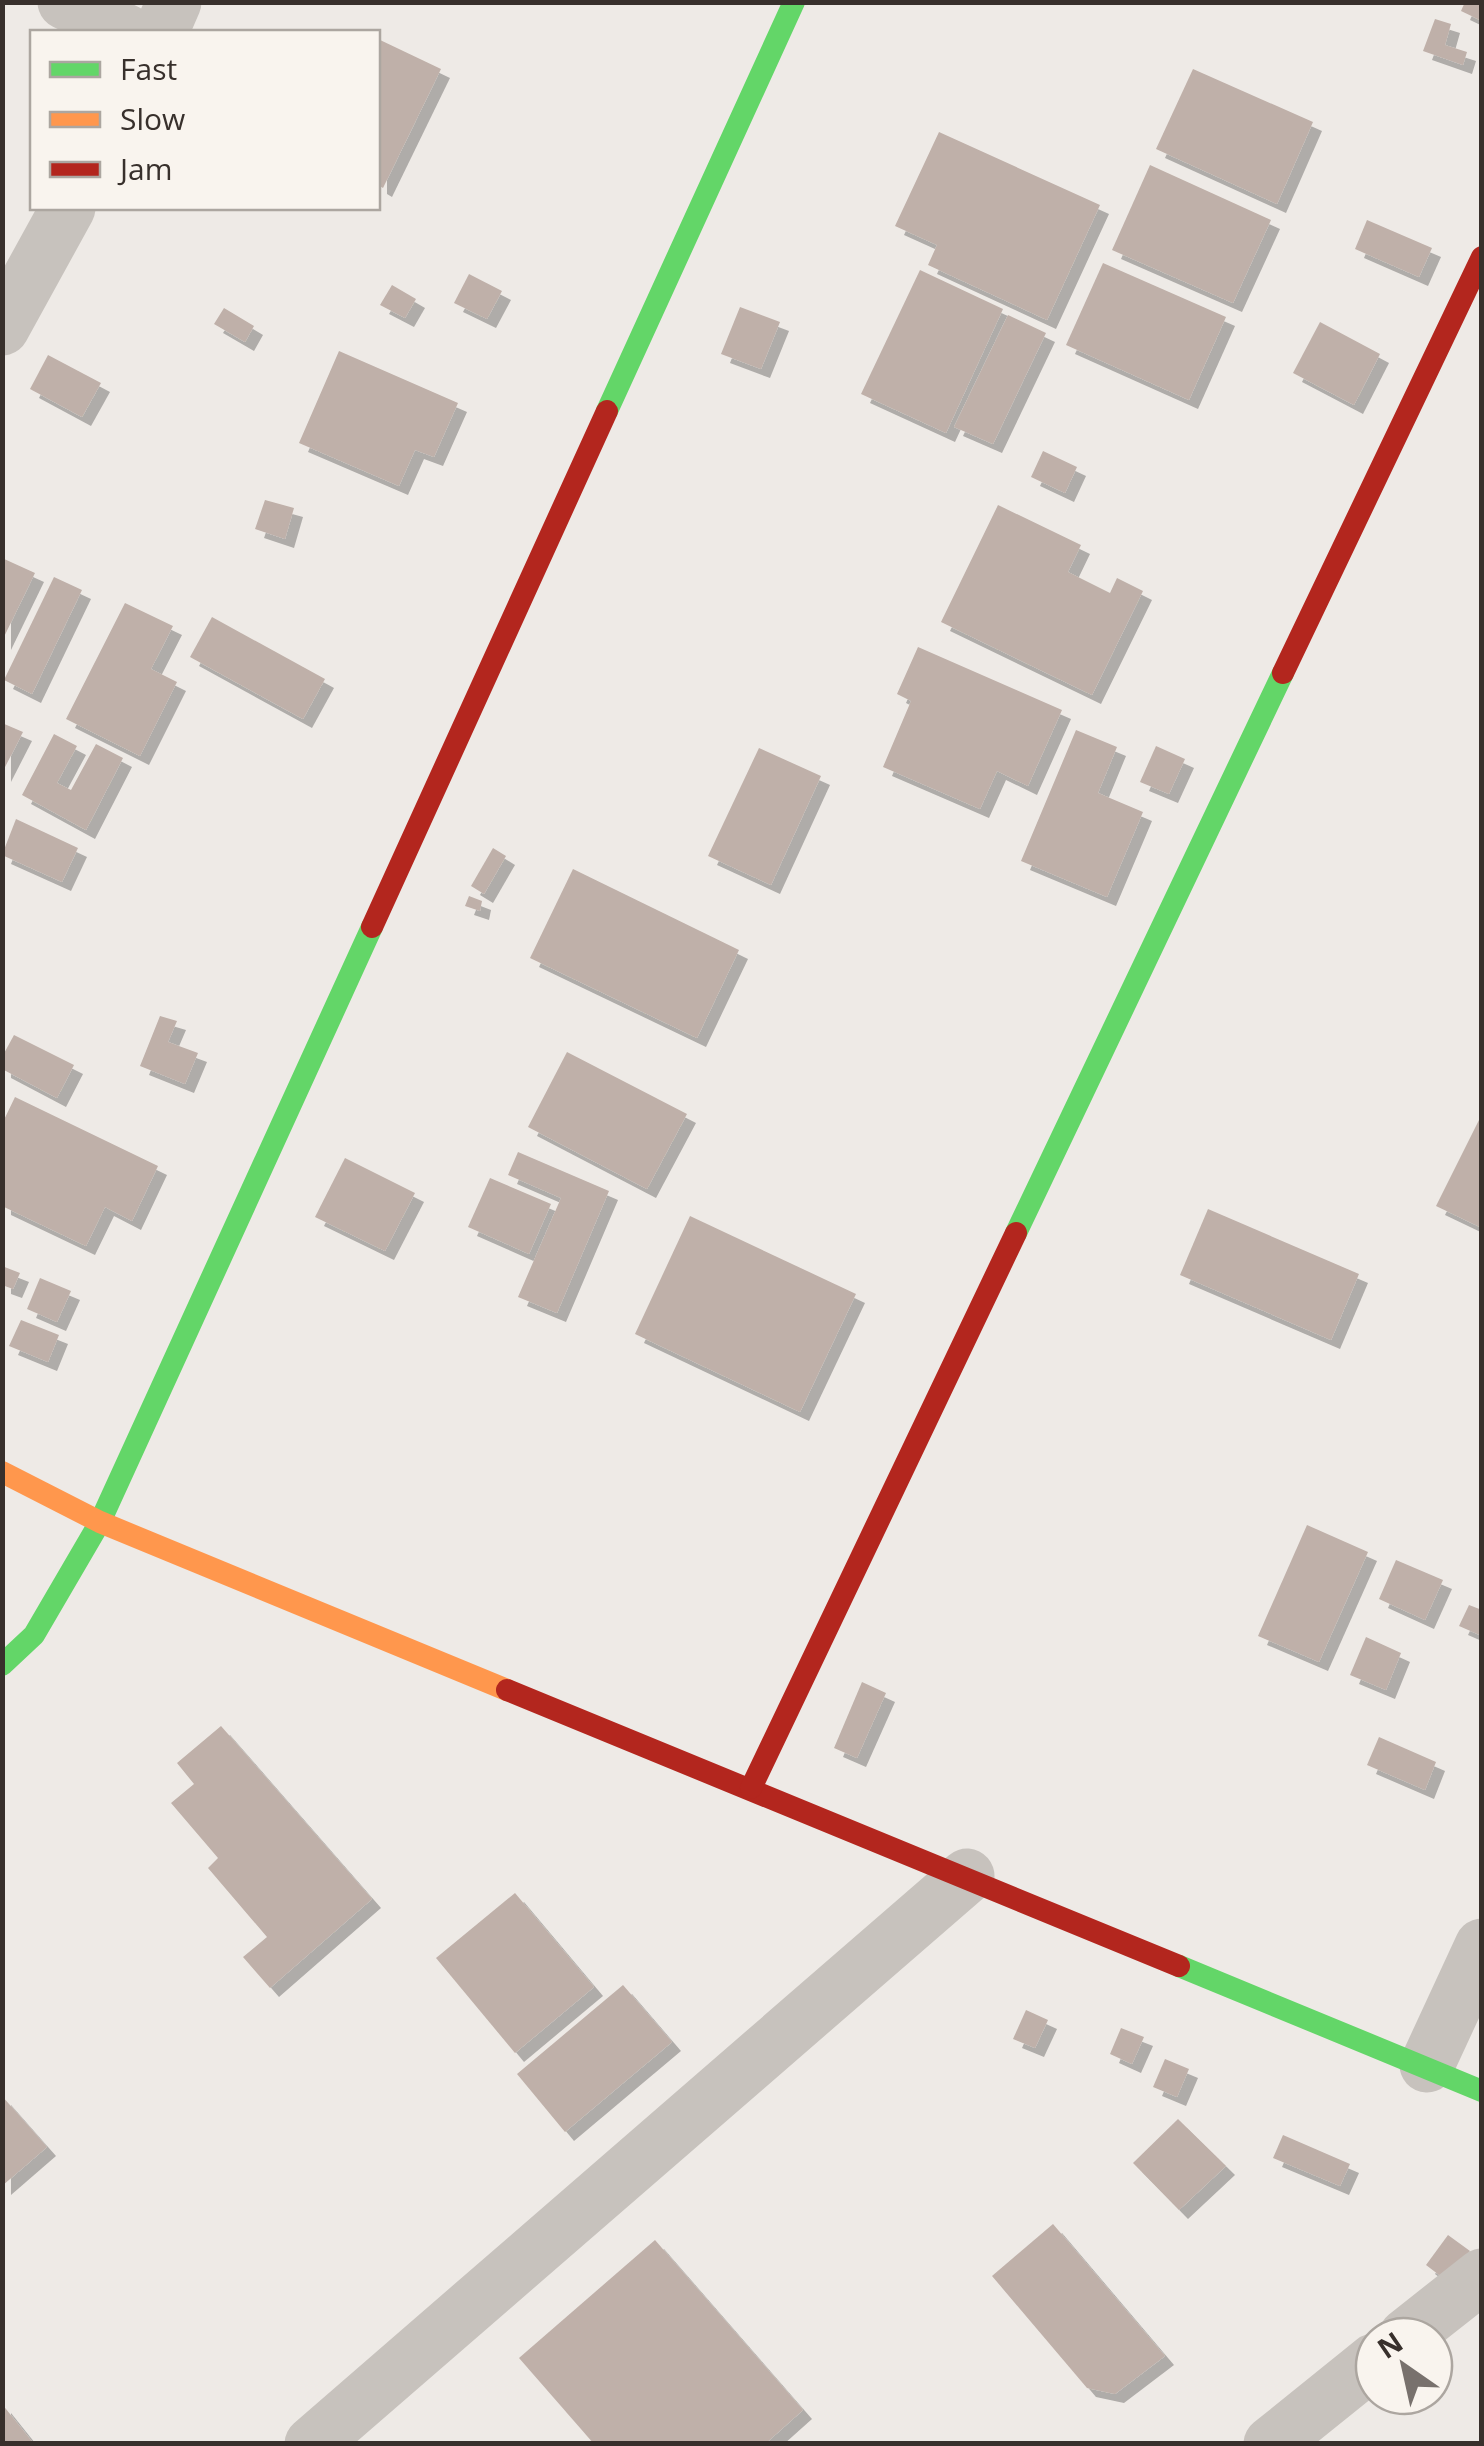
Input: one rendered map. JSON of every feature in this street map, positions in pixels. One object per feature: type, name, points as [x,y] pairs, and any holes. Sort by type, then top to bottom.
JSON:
[{"type":"street","points":[[65,2],[123,30]]},
{"type":"street","points":[[163,30],[174,2]]},
{"type":"street","points":[[2,1665],[34,1635],[100,1522],[794,2]]},
{"type":"street","points":[[2,328],[67,210]]},
{"type":"street","points":[[750,1788],[1482,257]]},
{"type":"street","points":[[2,1472],[100,1522],[1482,2091]]},
{"type":"street","points":[[312,2444],[967,1876]]},
{"type":"street","points":[[1426,2065],[1482,1946]]},
{"type":"street","points":[[1431,2316],[1482,2276]]},
{"type":"street","points":[[1270,2444],[1354,2377]]},
{"type":"building","points":[[1465,2],[1482,2],[1482,21],[1461,11]]},
{"type":"building","points":[[1435,19],[1451,24],[1445,45],[1467,52],[1463,65],[1423,51]]},
{"type":"building","points":[[380,40],[441,69],[383,188],[380,186]]},
{"type":"building","points":[[1193,69],[1313,122],[1277,204],[1156,149]]},
{"type":"building","points":[[939,132],[1100,205],[1047,320],[928,265],[937,245],[895,226]]},
{"type":"building","points":[[1150,165],[1271,220],[1233,303],[1112,250]]},
{"type":"building","points":[[1367,220],[1432,248],[1419,277],[1355,249]]},
{"type":"building","points":[[1103,263],[1226,317],[1189,400],[1066,345]]},
{"type":"building","points":[[920,270],[1003,309],[946,433],[861,394]]},
{"type":"building","points":[[469,274],[502,291],[487,319],[454,303]]},
{"type":"building","points":[[392,285],[416,299],[405,318],[380,305]]},
{"type":"building","points":[[740,307],[780,322],[761,369],[721,354]]},
{"type":"building","points":[[224,308],[254,326],[245,342],[214,324]]},
{"type":"building","points":[[1008,315],[1046,333],[993,444],[954,427]]},
{"type":"building","points":[[1320,322],[1380,354],[1354,405],[1293,373]]},
{"type":"building","points":[[339,351],[458,403],[434,457],[415,450],[399,486],[299,443]]},
{"type":"building","points":[[48,355],[101,383],[82,417],[30,389]]},
{"type":"building","points":[[1043,451],[1077,467],[1065,493],[1031,477]]},
{"type":"building","points":[[265,500],[294,508],[285,539],[255,529]]},
{"type":"building","points":[[998,505],[1081,545],[1068,572],[1110,593],[1117,578],[1143,591],[1092,695],[941,622]]},
{"type":"building","points":[[2,558],[35,573],[2,641]]},
{"type":"building","points":[[54,577],[82,590],[32,694],[4,680]]},
{"type":"building","points":[[125,603],[173,626],[151,669],[177,682],[140,756],[66,719]]},
{"type":"building","points":[[212,617],[325,679],[303,719],[190,657]]},
{"type":"building","points":[[918,647],[1062,710],[1028,786],[997,771],[980,809],[883,767],[911,701],[897,694]]},
{"type":"building","points":[[2,723],[23,732],[2,773]]},
{"type":"building","points":[[1076,730],[1117,747],[1098,793],[1143,812],[1107,897],[1021,861]]},
{"type":"building","points":[[54,734],[77,746],[57,783],[71,790],[96,744],[123,758],[86,830],[22,795]]},
{"type":"building","points":[[1156,746],[1185,759],[1169,794],[1140,782]]},
{"type":"building","points":[[759,748],[821,776],[771,885],[708,856]]},
{"type":"building","points":[[16,819],[78,848],[62,882],[2,855]]},
{"type":"building","points":[[493,848],[506,856],[484,894],[471,886]]},
{"type":"building","points":[[573,869],[739,950],[697,1038],[530,958]]},
{"type":"building","points":[[469,896],[482,901],[480,911],[465,906]]},
{"type":"building","points":[[160,1016],[177,1021],[168,1042],[198,1053],[185,1084],[140,1066]]},
{"type":"building","points":[[14,1035],[74,1065],[57,1098],[2,1069],[2,1057]]},
{"type":"building","points":[[567,1052],[687,1114],[647,1189],[528,1127]]},
{"type":"building","points":[[15,1097],[158,1166],[132,1221],[105,1207],[86,1246],[2,1206],[2,1124]]},
{"type":"building","points":[[1482,1114],[1482,1228],[1436,1206]]},
{"type":"building","points":[[518,1152],[609,1191],[557,1313],[518,1297],[561,1198],[508,1175]]},
{"type":"building","points":[[345,1158],[415,1193],[385,1251],[315,1217]]},
{"type":"building","points":[[490,1178],[551,1204],[529,1254],[468,1227]]},
{"type":"building","points":[[1208,1209],[1359,1274],[1331,1340],[1180,1275]]},
{"type":"building","points":[[690,1216],[856,1294],[800,1412],[635,1334]]},
{"type":"building","points":[[2,1266],[20,1273],[13,1289],[2,1285]]},
{"type":"building","points":[[40,1278],[71,1291],[57,1322],[27,1309]]},
{"type":"building","points":[[21,1320],[59,1335],[48,1362],[9,1346]]},
{"type":"building","points":[[1307,1525],[1368,1552],[1319,1662],[1258,1636]]},
{"type":"building","points":[[1396,1560],[1443,1580],[1425,1620],[1379,1599]]},
{"type":"building","points":[[1469,1605],[1482,1610],[1482,1636],[1459,1626]]},
{"type":"building","points":[[1366,1637],[1401,1653],[1386,1690],[1350,1675]]},
{"type":"building","points":[[862,1682],[886,1693],[857,1758],[834,1748]]},
{"type":"building","points":[[221,1726],[372,1899],[270,1988],[243,1957],[267,1937],[208,1868],[218,1858],[171,1803],[194,1784],[177,1763]]},
{"type":"building","points":[[1379,1737],[1436,1762],[1425,1790],[1367,1765]]},
{"type":"building","points":[[515,1893],[594,1987],[515,2053],[436,1958]]},
{"type":"building","points":[[623,1985],[672,2042],[565,2132],[517,2074]]},
{"type":"building","points":[[1026,2010],[1048,2020],[1035,2048],[1013,2039]]},
{"type":"building","points":[[1121,2028],[1144,2037],[1132,2064],[1110,2054]]},
{"type":"building","points":[[1165,2059],[1189,2069],[1177,2097],[1153,2087]]},
{"type":"building","points":[[2,2096],[47,2147],[2,2186]]},
{"type":"building","points":[[1178,2119],[1226,2166],[1179,2210],[1133,2163]]},
{"type":"building","points":[[1283,2135],[1350,2164],[1340,2186],[1273,2158]]},
{"type":"building","points":[[1053,2224],[1165,2356],[1115,2394],[1087,2388],[992,2276]]},
{"type":"building","points":[[1448,2235],[1470,2251],[1447,2281],[1426,2265]]},
{"type":"building","points":[[655,2240],[803,2410],[765,2444],[594,2444],[519,2358]]},
{"type":"building","points":[[2,2404],[34,2444],[2,2444]]},
{"type":"traffic: fast","points":[[607,411],[794,2]]},
{"type":"traffic: fast","points":[[1016,1233],[1283,673]]},
{"type":"traffic: fast","points":[[2,1665],[34,1635],[100,1522],[372,927]]},
{"type":"traffic: fast","points":[[1179,1966],[1482,2091]]},
{"type":"traffic: slow","points":[[2,1472],[100,1522],[507,1690]]},
{"type":"traffic: jam","points":[[1283,673],[1482,257]]},
{"type":"traffic: jam","points":[[372,927],[607,411]]},
{"type":"traffic: jam","points":[[751,1788],[1016,1233]]},
{"type":"traffic: jam","points":[[507,1690],[1179,1966]]}]
